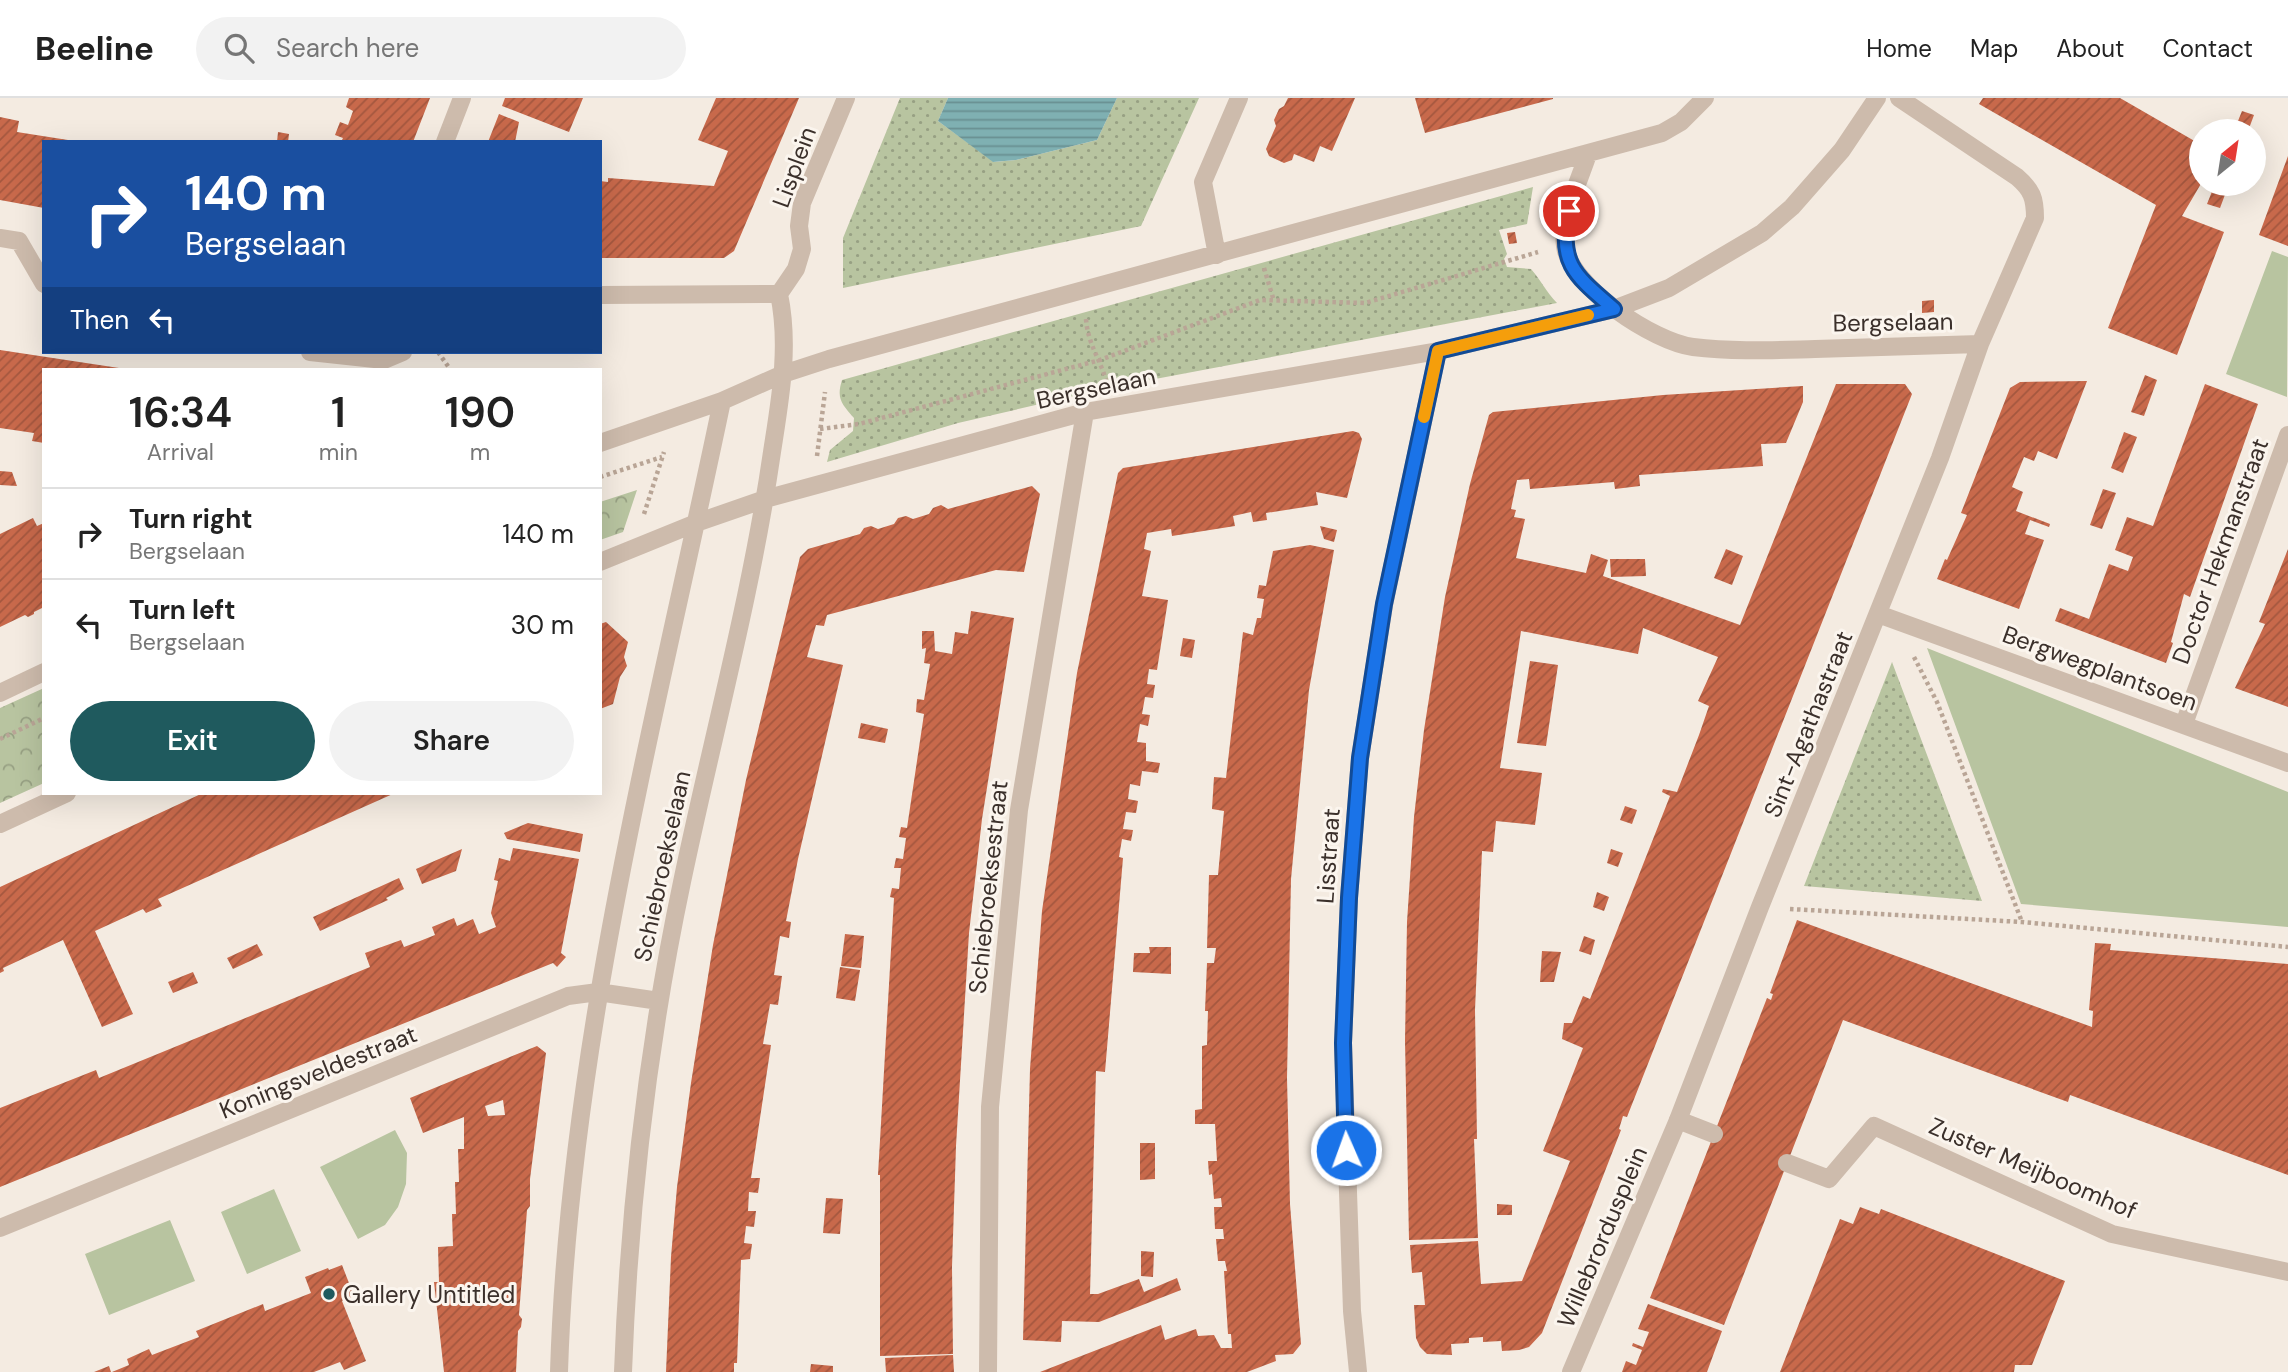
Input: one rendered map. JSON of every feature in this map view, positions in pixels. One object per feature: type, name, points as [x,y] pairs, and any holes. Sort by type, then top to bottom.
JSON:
[{"type":"street","points":[[446,140],[462,98]]},
{"type":"street","name":"Lisplein","points":[[779,294],[796,268],[802,249],[799,226],[802,203],[846,98]]},
{"type":"street","points":[[1217,255],[1203,182],[1239,98]]},
{"type":"street","points":[[602,442],[722,401],[783,374],[829,359],[1662,133],[1681,122],[1705,98]]},
{"type":"street","name":"Bergselaan","points":[[602,561],[696,523],[765,499],[1085,412],[1438,351],[1614,309],[1669,288],[1762,233],[1792,207],[1842,150],[1877,98]]},
{"type":"street","name":"Bergselaan","points":[[1565,244],[1573,269],[1583,282],[1614,309],[1664,338],[1691,347],[1780,349],[1980,344],[2035,218],[2035,201],[2030,188],[2017,177],[1899,98]]},
{"type":"street","points":[[1565,244],[1569,211],[1588,154]]},
{"type":"street","points":[[0,238],[19,241],[42,281]]},
{"type":"street","points":[[602,295],[779,294],[784,317],[783,374]]},
{"type":"street","name":"Sint-Agathastraat","points":[[1678,1120],[1760,907],[1940,458],[1980,344]]},
{"type":"street","name":"Lisstraat","points":[[1358,1372],[1352,1311],[1343,1043],[1349,898],[1360,758],[1384,604],[1438,351]]},
{"type":"street","points":[[328,354],[384,360],[398,354]]},
{"type":"street","name":"Schiebroekselaan","points":[[623,1372],[634,1188],[659,1001],[681,884],[750,582],[783,374]]},
{"type":"street","name":"Schiebroekselaan","points":[[559,1372],[561,1299],[574,1165],[598,992],[722,401]]},
{"type":"street","name":"Schiebroeksestraat","points":[[988,1372],[990,1107],[1018,823],[1085,412]]},
{"type":"street","name":"Doctor Hekmanstraat","points":[[2184,724],[2288,435]]},
{"type":"street","name":"Bergwegplantsoen","points":[[1878,614],[2288,763]]},
{"type":"street","points":[[0,693],[42,673]]},
{"type":"street","points":[[0,824],[63,795]]},
{"type":"street","name":"Koningsveldestraat","points":[[0,1228],[568,996],[598,992],[659,1001]]},
{"type":"street","points":[[1678,1120],[1714,1134]]},
{"type":"street","name":"Willebrordusplein","points":[[1571,1372],[1678,1120]]},
{"type":"street","name":"Zuster Meijboomhof","points":[[1787,1163],[1829,1179],[1874,1126],[2112,1234],[2288,1272]]},
{"type":"path","points":[[820,429],[859,424],[1100,360],[1260,300],[1365,303],[1565,244]]},
{"type":"path","points":[[1084,290],[1088,340],[1100,360],[1114,408]]},
{"type":"path","points":[[814,485],[829,359]]},
{"type":"path","points":[[632,548],[678,415]]},
{"type":"path","points":[[602,476],[662,457]]},
{"type":"path","points":[[1896,620],[1937,702],[2022,922]]},
{"type":"path","points":[[0,739],[42,719]]},
{"type":"path","points":[[1760,907],[2022,922],[2288,947]]},
{"type":"green space","points":[[900,98],[948,98],[938,121],[994,162],[1016,160],[1097,140],[1117,98],[1199,98],[1141,226],[843,288],[843,238]]},
{"type":"green space","points":[[1533,187],[1527,224],[1499,230],[1507,254],[1504,259],[1507,267],[1531,269],[1557,303],[1118,386],[958,423],[827,462],[830,450],[853,431],[854,418],[840,397],[842,380]]},
{"type":"green space","points":[[2272,251],[2288,257],[2287,397],[2226,374]]},
{"type":"green space","points":[[637,490],[623,532],[602,539],[602,501]]},
{"type":"green space","points":[[1927,648],[2288,792],[2288,927],[2021,904]]},
{"type":"green space","points":[[1892,662],[1982,901],[1804,886]]},
{"type":"green space","points":[[42,689],[42,784],[0,803],[0,708]]},
{"type":"green space","points":[[395,1130],[407,1153],[406,1184],[398,1207],[385,1225],[358,1239],[320,1167]]},
{"type":"green space","points":[[274,1189],[301,1251],[247,1274],[221,1212]]},
{"type":"green space","points":[[170,1220],[195,1281],[109,1315],[85,1254]]},
{"type":"water","points":[[948,98],[1117,98],[1097,140],[1016,160],[993,162],[938,121]]},
{"type":"building","points":[[349,98],[430,98],[414,140],[342,140],[343,138],[335,135],[340,122],[348,125],[353,111],[346,107]]},
{"type":"building","points":[[505,98],[583,98],[569,132],[502,106]]},
{"type":"building","points":[[716,98],[799,98],[734,251],[724,258],[602,258],[602,181],[608,182],[608,178],[714,186],[728,151],[698,140]]},
{"type":"building","points":[[1288,98],[1355,98],[1332,151],[1320,146],[1314,162],[1294,154],[1292,160],[1284,163],[1269,156],[1266,149],[1276,126],[1274,120]]},
{"type":"building","points":[[1415,98],[1553,98],[1553,99],[1425,133]]},
{"type":"building","points":[[1983,98],[2120,98],[2189,138],[2189,196],[2194,196],[2182,216],[2224,232],[2177,355],[2108,328],[2156,205],[1979,104]]},
{"type":"building","points":[[2242,111],[2254,115],[2252,119],[2239,119]]},
{"type":"building","points":[[499,114],[519,122],[515,140],[489,140]]},
{"type":"building","points":[[0,117],[19,121],[17,132],[68,140],[42,140],[42,208],[0,200]]},
{"type":"building","points":[[278,132],[289,134],[288,140],[277,140]]},
{"type":"building","points":[[2288,156],[2288,246],[2259,235]]},
{"type":"building","points":[[2210,196],[2224,196],[2220,208],[2207,204]]},
{"type":"building","points":[[1515,232],[1517,243],[1509,244],[1507,233]]},
{"type":"building","points":[[1934,300],[1934,312],[1922,313],[1922,301]]},
{"type":"building","points":[[0,350],[119,368],[42,368],[42,443],[32,441],[34,433],[0,428]]},
{"type":"building","points":[[2145,375],[2157,380],[2144,416],[2131,412]]},
{"type":"building","points":[[2087,381],[2057,459],[2038,451],[2034,461],[2024,457],[2012,487],[2023,492],[2016,511],[2050,524],[2049,527],[2030,520],[2025,534],[2044,540],[2019,609],[1937,579],[1967,515],[1961,513],[2010,388],[2020,382]]},
{"type":"building","points":[[1836,384],[1905,384],[1912,394],[1627,1117],[1623,1116],[1619,1129],[1621,1130],[1542,1333],[1529,1347],[1519,1350],[1502,1351],[1501,1341],[1483,1342],[1483,1337],[1469,1338],[1469,1343],[1451,1344],[1452,1355],[1427,1354],[1416,1338],[1414,1305],[1425,1305],[1422,1272],[1412,1273],[1410,1245],[1478,1241],[1481,1284],[1522,1281],[1570,1161],[1543,1151],[1583,1048],[1562,1039],[1564,1023],[1572,1023],[1583,996],[1590,999],[1670,796],[1662,792],[1663,789],[1677,792],[1699,735],[1709,706],[1698,701],[1718,657],[1643,628],[1638,654],[1521,631],[1500,768],[1542,773],[1535,825],[1496,821],[1493,852],[1482,851],[1475,1010],[1477,1139],[1474,1139],[1478,1238],[1409,1240],[1405,1041],[1407,922],[1414,817],[1424,730],[1445,597],[1470,484],[1489,415],[1493,412],[1663,395],[1803,386],[1803,402],[1786,443],[1761,444],[1763,466],[1639,475],[1640,486],[1615,489],[1614,482],[1530,489],[1529,479],[1517,480],[1511,509],[1516,510],[1514,517],[1525,519],[1516,558],[1586,573],[1591,554],[1608,560],[1603,576],[1740,625]]},
{"type":"building","points":[[2205,384],[2258,404],[2190,597],[2184,594],[2166,663],[2055,621],[2060,608],[2089,619],[2109,564],[2128,571],[2133,557],[2115,550],[2127,517],[2153,526]]},
{"type":"building","points":[[1353,431],[1359,433],[1362,439],[1347,498],[1316,492],[1318,505],[1266,513],[1267,520],[1253,522],[1251,512],[1233,516],[1235,526],[1172,536],[1171,529],[1147,533],[1144,549],[1151,551],[1142,596],[1168,600],[1157,670],[1149,669],[1147,684],[1155,685],[1153,698],[1145,697],[1142,714],[1150,715],[1148,726],[1140,724],[1137,742],[1146,743],[1146,761],[1160,763],[1158,773],[1142,771],[1140,786],[1130,784],[1128,799],[1138,801],[1136,813],[1126,812],[1123,829],[1133,830],[1131,841],[1122,839],[1119,857],[1123,858],[1105,1072],[1096,1071],[1090,1294],[1098,1294],[1139,1279],[1144,1292],[1177,1278],[1181,1290],[1099,1322],[1062,1321],[1061,1342],[1023,1340],[1030,1069],[1042,911],[1077,673],[1118,473],[1123,468]]},
{"type":"building","points":[[2124,432],[2137,437],[2123,473],[2111,468]]},
{"type":"building","points":[[0,471],[12,472],[17,486],[0,485]]},
{"type":"building","points":[[1032,486],[1040,494],[1024,572],[996,570],[827,615],[824,626],[816,625],[807,657],[843,665],[798,859],[786,921],[791,922],[789,938],[780,936],[774,975],[782,976],[778,1005],[770,1004],[763,1044],[771,1045],[751,1178],[760,1178],[758,1193],[749,1192],[748,1211],[756,1211],[754,1227],[746,1226],[744,1243],[752,1244],[750,1259],[741,1260],[737,1363],[734,1363],[734,1372],[666,1372],[677,1187],[713,945],[746,780],[800,557],[808,549],[860,534],[864,528],[871,526],[878,529],[894,524],[898,518],[906,516],[913,519],[929,514],[933,508],[941,505],[948,509]]},
{"type":"building","points":[[2103,489],[2116,493],[2102,529],[2090,525]]},
{"type":"building","points":[[33,518],[37,526],[42,524],[42,608],[28,617],[25,615],[0,627],[0,534]]},
{"type":"building","points":[[1320,526],[1337,530],[1334,542],[1324,539]]},
{"type":"building","points":[[1310,545],[1334,550],[1309,690],[1291,879],[1287,1078],[1290,1204],[1301,1344],[1293,1354],[1275,1355],[1276,1361],[1247,1372],[1040,1372],[1161,1325],[1165,1340],[1196,1329],[1198,1336],[1214,1335],[1221,1348],[1232,1348],[1231,1334],[1228,1334],[1224,1271],[1227,1271],[1225,1261],[1218,1261],[1216,1239],[1224,1239],[1223,1229],[1215,1229],[1214,1207],[1222,1207],[1221,1198],[1214,1199],[1212,1174],[1209,1175],[1208,1161],[1217,1161],[1215,1124],[1195,1124],[1195,1110],[1202,1109],[1202,1046],[1207,1045],[1207,963],[1214,963],[1216,948],[1207,948],[1209,875],[1218,875],[1224,811],[1212,809],[1214,777],[1226,778],[1243,632],[1253,635],[1257,618],[1261,618],[1264,599],[1257,598],[1259,585],[1266,586],[1273,551]]},
{"type":"building","points":[[1726,549],[1743,556],[1732,585],[1714,578]]},
{"type":"building","points":[[2288,549],[2288,707],[2235,688],[2265,624],[2259,622]]},
{"type":"building","points":[[1610,559],[1645,559],[1646,576],[1611,577]]},
{"type":"building","points":[[971,611],[1014,618],[982,819],[969,933],[956,1146],[952,1267],[953,1354],[880,1356],[878,1175],[894,898],[890,897],[892,888],[899,889],[901,868],[894,868],[896,858],[903,859],[906,838],[899,837],[901,827],[907,828],[924,714],[916,712],[917,699],[924,700],[930,664],[924,663],[926,648],[922,649],[922,631],[934,631],[935,651],[952,654],[955,632],[968,634]]},
{"type":"building","points":[[606,622],[628,642],[624,657],[627,666],[620,677],[613,704],[602,708],[602,623]]},
{"type":"building","points":[[1183,638],[1195,640],[1192,658],[1180,656]]},
{"type":"building","points":[[1530,661],[1558,665],[1546,746],[1517,743]]},
{"type":"building","points":[[861,723],[888,729],[885,743],[858,738]]},
{"type":"building","points":[[199,795],[391,795],[158,899],[162,906],[146,913],[143,909],[95,931],[133,1014],[102,1027],[63,940],[3,968],[4,971],[0,973],[0,887]]},
{"type":"building","points":[[1625,806],[1637,810],[1632,824],[1620,820]]},
{"type":"building","points":[[528,823],[583,834],[580,852],[507,839],[504,833]]},
{"type":"building","points":[[513,848],[579,859],[561,953],[566,957],[557,967],[553,963],[0,1187],[0,1108],[96,1070],[99,1078],[370,967],[365,953],[401,940],[404,947],[420,941],[435,935],[432,927],[454,918],[457,926],[473,919],[479,934],[496,927],[491,913],[498,881],[494,880],[499,858],[510,861]]},
{"type":"building","points":[[462,849],[456,871],[422,884],[416,869]]},
{"type":"building","points":[[1611,849],[1623,853],[1618,867],[1607,863]]},
{"type":"building","points":[[399,878],[404,889],[386,898],[388,900],[320,931],[313,917]]},
{"type":"building","points":[[1597,892],[1609,897],[1604,911],[1593,907]]},
{"type":"building","points":[[1797,920],[2092,1027],[2093,1011],[2089,1010],[2095,943],[2111,944],[2110,950],[2288,964],[2288,1175],[2070,1095],[2068,1102],[1843,1020],[1724,1325],[1650,1298],[1767,998],[1771,1000],[1773,994],[1770,993]]},
{"type":"building","points":[[845,934],[864,936],[861,968],[841,966]]},
{"type":"building","points":[[1584,936],[1595,940],[1591,955],[1579,951]]},
{"type":"building","points":[[257,944],[263,955],[233,969],[227,958]]},
{"type":"building","points":[[1149,947],[1171,947],[1171,974],[1133,972],[1134,953],[1150,953]]},
{"type":"building","points":[[1542,951],[1561,952],[1554,982],[1540,982]]},
{"type":"building","points":[[840,967],[860,970],[855,1001],[836,998]]},
{"type":"building","points":[[193,972],[198,983],[173,993],[168,982]]},
{"type":"building","points":[[537,1046],[546,1053],[530,1179],[530,1206],[527,1210],[519,1315],[522,1319],[518,1331],[516,1372],[444,1372],[434,1282],[439,1282],[438,1247],[453,1246],[452,1214],[456,1214],[455,1182],[459,1182],[458,1149],[464,1149],[464,1117],[423,1133],[410,1098]],"holes":[[[503,1100],[505,1115],[488,1116],[485,1106]]]},
{"type":"building","points":[[1140,1143],[1155,1143],[1155,1179],[1140,1180]]},
{"type":"building","points":[[826,1198],[843,1199],[840,1234],[823,1233]]},
{"type":"building","points":[[1497,1204],[1512,1205],[1512,1215],[1497,1215]]},
{"type":"building","points":[[1860,1207],[1879,1214],[1881,1209],[2065,1281],[2032,1365],[2015,1365],[2014,1372],[1780,1372],[1840,1219],[1853,1224]]},
{"type":"building","points":[[1141,1251],[1154,1252],[1153,1277],[1141,1276]]},
{"type":"building","points":[[342,1265],[354,1296],[342,1301],[366,1361],[344,1370],[340,1362],[314,1372],[112,1372],[129,1365],[127,1359],[149,1349],[152,1355],[199,1337],[196,1331],[263,1304],[265,1311],[311,1293],[305,1277]]},
{"type":"building","points":[[1648,1304],[1722,1331],[1707,1372],[1622,1372],[1626,1361],[1636,1365],[1642,1350],[1632,1346],[1633,1343],[1643,1347],[1649,1332],[1638,1329]]},
{"type":"building","points":[[953,1355],[954,1372],[886,1372],[885,1358]]},
{"type":"building","points":[[811,1364],[833,1366],[833,1372],[810,1372]]},
{"type":"building","points":[[109,1366],[111,1372],[94,1372]]},
{"type":"slow traffic","points":[[1424,417],[1438,351],[1588,315]]},
{"type":"place","name":"Gallery Untitled","points":[[329,1294]]},
{"type":"route","points":[[1346,1150],[1343,1043],[1349,898],[1360,758],[1384,604],[1438,351],[1614,309],[1583,282],[1573,269],[1565,248],[1569,211]]}]
